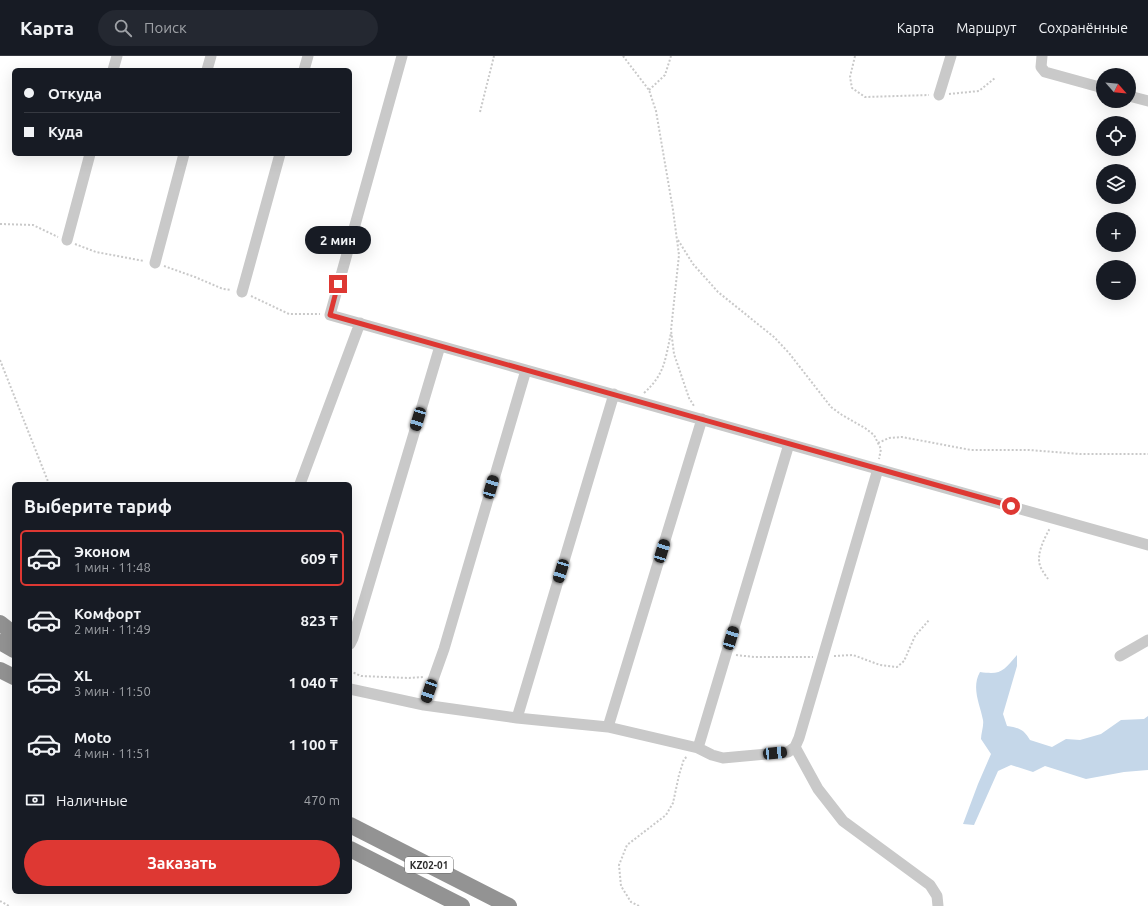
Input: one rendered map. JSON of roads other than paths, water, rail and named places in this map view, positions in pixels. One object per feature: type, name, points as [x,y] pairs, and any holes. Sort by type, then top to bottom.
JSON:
[{"type":"highway","points":[[0,623],[12,632]]},
{"type":"highway","points":[[0,642],[12,649]]},
{"type":"highway","points":[[0,670],[12,676]]},
{"type":"highway","points":[[0,682],[12,685]]},
{"type":"highway","name":"KZ02-01","points":[[352,826],[509,906]]},
{"type":"highway","name":"KZ02-01","points":[[352,850],[462,906]]},
{"type":"street","points":[[114,68],[117,56]]},
{"type":"street","points":[[208,68],[211,56]]},
{"type":"street","points":[[305,68],[308,56]]},
{"type":"street","points":[[402,56],[330,315],[1148,545]]},
{"type":"street","points":[[939,95],[951,56]]},
{"type":"street","points":[[1042,56],[1041,67],[1045,72],[1096,86]]},
{"type":"street","points":[[1136,98],[1148,101]]},
{"type":"street","points":[[67,240],[89,156]]},
{"type":"street","points":[[154,263],[183,156]]},
{"type":"street","points":[[242,292],[279,156]]},
{"type":"street","points":[[301,482],[360,323]]},
{"type":"street","points":[[352,640],[440,346]]},
{"type":"street","points":[[424,705],[444,649],[526,370]]},
{"type":"street","points":[[518,718],[614,394]]},
{"type":"street","points":[[608,727],[702,419]]},
{"type":"street","points":[[698,748],[789,444]]},
{"type":"street","points":[[352,689],[424,705],[518,718],[608,727],[698,748],[712,755],[723,758],[788,752],[795,747],[800,738],[878,469]]},
{"type":"street","points":[[1120,656],[1148,640]]},
{"type":"street","points":[[795,747],[818,790],[843,821],[930,885],[937,896],[938,906]]},
{"type":"water","points":[[1017,655],[1017,666],[1003,714],[1007,726],[1021,730],[1030,740],[1052,747],[1066,739],[1080,740],[1101,734],[1121,720],[1144,719],[1148,716],[1148,770],[1124,772],[1086,779],[1045,766],[1033,772],[1011,765],[998,771],[974,825],[963,824],[991,754],[981,739],[983,722],[976,690],[977,678],[980,672],[993,673],[1002,671]]}]
